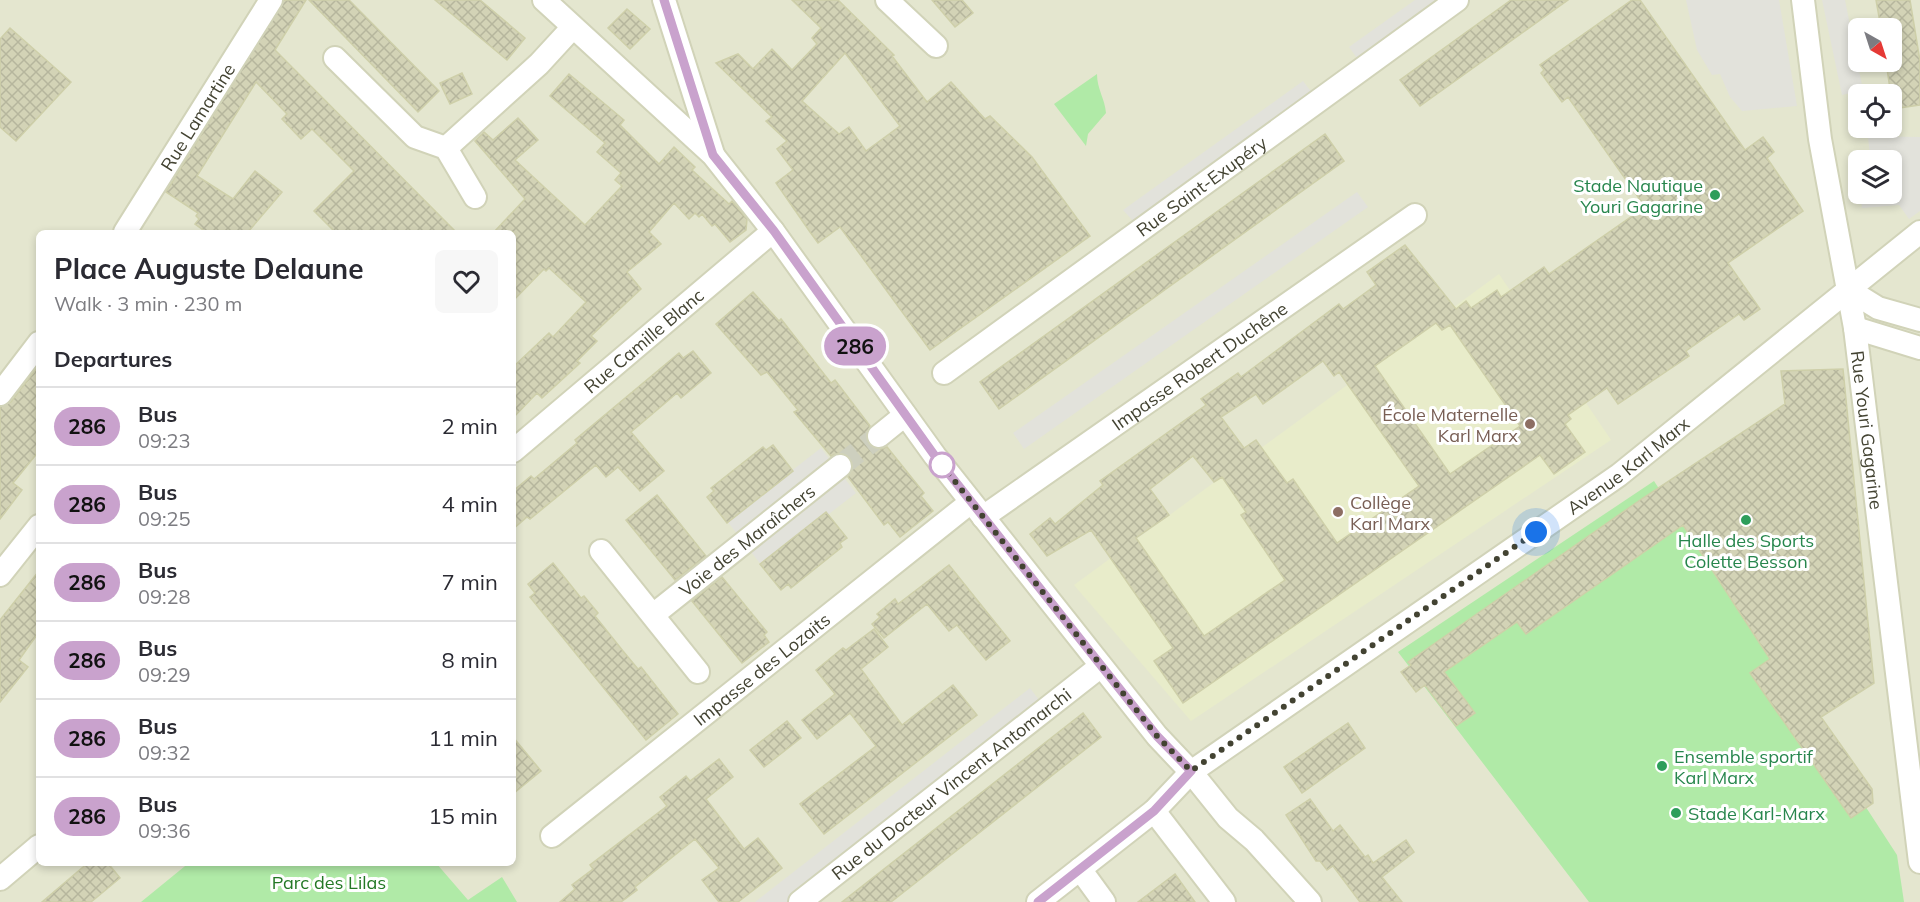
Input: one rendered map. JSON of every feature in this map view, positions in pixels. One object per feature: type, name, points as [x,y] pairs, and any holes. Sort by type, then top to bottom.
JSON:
[{"type":"street","name":"Rue Lamartine","points":[[135,228],[271,0]]},
{"type":"street","points":[[544,0],[713,155],[774,231],[905,415],[977,510],[1101,666],[1157,736],[1191,771],[1228,818],[1254,840],[1310,902]]},
{"type":"street","points":[[664,0],[713,155]]},
{"type":"street","points":[[887,0],[936,46]]},
{"type":"street","name":"Rue Saint-Exupéry","points":[[944,373],[1457,0]]},
{"type":"street","name":"Rue Youri Gagarine","points":[[1803,0],[1820,139],[1855,328],[1920,862]]},
{"type":"street","points":[[446,148],[539,64],[573,27]]},
{"type":"street","points":[[334,58],[415,137],[446,148],[475,197]]},
{"type":"street","name":"Impasse Robert Duchêne","points":[[977,510],[1415,215]]},
{"type":"street","name":"Rue Camille Blanc","points":[[516,448],[774,231]]},
{"type":"street","name":"Avenue Karl Marx","points":[[1038,902],[1154,811],[1191,771],[1619,475],[1920,232]]},
{"type":"street","points":[[1849,290],[1878,308],[1920,320]]},
{"type":"street","points":[[1855,328],[1920,348]]},
{"type":"street","points":[[0,393],[36,347]]},
{"type":"street","points":[[879,436],[905,415]]},
{"type":"street","name":"Voie des Maraîchers","points":[[653,615],[840,466]]},
{"type":"street","name":"Impasse des Lozaits","points":[[552,836],[977,510]]},
{"type":"street","points":[[0,575],[36,530]]},
{"type":"street","points":[[601,551],[698,672]]},
{"type":"street","name":"Rue du Docteur Vincent Antomarchi","points":[[800,902],[1101,666]]},
{"type":"street","points":[[1154,811],[1224,902]]},
{"type":"street","points":[[0,879],[36,849]]},
{"type":"street","points":[[1080,869],[1104,902]]},
{"type":"shaded area","points":[[0,0],[1920,0],[1920,902],[0,902]]},
{"type":"shaded area","points":[[1415,0],[1446,0],[1359,61],[1349,47]]},
{"type":"shaded area","points":[[1686,0],[1779,0],[1797,106],[1742,111],[1730,97],[1720,74],[1712,75],[1697,50]]},
{"type":"shaded area","points":[[1822,0],[1845,0],[1849,18],[1848,72],[1859,72],[1862,84],[1848,84],[1848,94],[1842,95]]},
{"type":"shaded area","points":[[1303,81],[1313,94],[1134,222],[1123,210]]},
{"type":"shaded area","points":[[1920,137],[1920,211],[1909,219],[1899,205],[1862,208],[1861,204],[1902,204],[1902,150],[1869,150],[1868,138]]},
{"type":"shaded area","points":[[1357,192],[1368,207],[1024,449],[1013,433]]},
{"type":"shaded area","name":"Collège Karl Marx","points":[[1499,274],[1611,440],[1191,721],[1074,585]]},
{"type":"shaded area","points":[[821,448],[856,493],[762,566],[727,521]]},
{"type":"shaded area","points":[[1030,688],[1042,704],[788,902],[755,902]]},
{"type":"green space","points":[[1097,74],[1106,113],[1088,134],[1086,146],[1054,104]]},
{"type":"green space","name":"Stade Karl-Marx","points":[[1654,481],[1897,855],[1904,902],[1589,902],[1398,652]]},
{"type":"green space","name":"Parc des Lilas","points":[[185,866],[439,866],[468,900],[502,877],[517,902],[141,902]]},
{"type":"building","points":[[284,0],[306,0],[275,50],[454,230],[333,230],[314,211],[354,171],[312,129],[301,139],[282,119],[287,114],[256,82],[197,176],[233,199],[255,171],[282,192],[250,230],[203,230],[195,224],[199,219],[196,216],[198,213],[166,192]]},
{"type":"building","points":[[309,0],[349,0],[439,91],[418,112]]},
{"type":"building","points":[[435,0],[480,0],[525,38],[507,60]]},
{"type":"building","points":[[792,0],[838,0],[894,55],[892,56],[927,102],[951,82],[985,119],[990,116],[1032,157],[1090,236],[930,350],[840,227],[818,243],[776,183],[793,170],[777,149],[787,141],[766,121],[772,117],[716,63],[738,54],[753,69],[772,49],[792,70],[817,44],[812,38],[821,28]],"holes":[[[845,53],[900,126],[866,151],[849,127],[839,134],[802,101]]]},
{"type":"building","points":[[932,0],[962,0],[973,13],[955,27]]},
{"type":"building","points":[[1511,0],[1568,0],[1420,106],[1400,80]]},
{"type":"building","points":[[1632,0],[1640,0],[1745,150],[1763,137],[1774,152],[1767,158],[1803,211],[1728,263],[1760,309],[1744,320],[1739,314],[1686,351],[1689,356],[1618,404],[1607,388],[1568,415],[1571,419],[1565,424],[1585,452],[1554,474],[1540,455],[1183,703],[1154,661],[1173,648],[1091,530],[1047,556],[1030,534],[1050,518],[1055,524],[1103,485],[1100,481],[1206,405],[1201,399],[1238,373],[1241,377],[1339,304],[1343,309],[1376,285],[1367,272],[1405,245],[1456,309],[1466,301],[1471,308],[1497,290],[1501,297],[1544,267],[1549,274],[1645,207],[1568,97],[1562,102],[1541,73],[1544,70],[1540,65]],"holes":[[[1436,323],[1442,330],[1450,325],[1520,426],[1450,474],[1375,366]],[[1323,361],[1334,376],[1339,372],[1419,486],[1337,543],[1293,479],[1287,483],[1256,440],[1244,448],[1221,417],[1256,394],[1263,404]],[[1193,456],[1214,482],[1222,477],[1246,512],[1241,515],[1285,580],[1204,636],[1136,538],[1169,515],[1150,489]]]},
{"type":"building","points":[[1876,0],[1910,0],[1920,61],[1920,105],[1902,108],[1902,84],[1889,84],[1887,72],[1902,72],[1902,18],[1879,18]]},
{"type":"building","points":[[627,9],[650,29],[630,49],[608,28]]},
{"type":"building","points":[[10,28],[71,82],[16,141],[0,127],[0,39]]},
{"type":"building","points":[[462,73],[472,94],[450,104],[440,83]]},
{"type":"building","points":[[569,74],[624,120],[620,125],[659,164],[674,147],[695,167],[692,170],[729,204],[732,201],[747,219],[746,230],[730,242],[715,224],[712,226],[702,214],[699,217],[695,213],[689,219],[674,203],[649,232],[661,244],[627,272],[641,289],[591,336],[597,341],[577,361],[580,363],[542,398],[537,393],[516,415],[516,364],[549,333],[553,337],[586,302],[549,268],[546,271],[544,269],[516,298],[516,230],[496,230],[525,199],[475,141],[484,132],[493,140],[518,118],[538,140],[515,160],[585,225],[622,186],[615,180],[621,173],[597,152],[605,143],[550,96]]},
{"type":"building","points":[[1325,134],[1344,161],[999,409],[980,382]]},
{"type":"building","points":[[753,292],[779,321],[781,319],[831,383],[835,380],[870,426],[866,438],[869,445],[881,449],[887,447],[924,493],[921,496],[933,511],[900,537],[888,522],[884,525],[848,477],[853,465],[850,457],[839,453],[831,456],[794,412],[798,410],[767,372],[761,375],[716,324]]},
{"type":"building","points":[[693,351],[711,373],[681,398],[677,393],[631,432],[664,471],[640,491],[618,467],[606,477],[596,465],[530,519],[527,517],[516,526],[516,488],[531,476],[534,479],[577,443],[575,440],[679,353],[683,358]]},
{"type":"building","points":[[36,369],[36,455],[13,483],[22,490],[0,519],[0,407],[11,402]]},
{"type":"building","points":[[1843,369],[1874,683],[1821,717],[1872,789],[1873,803],[1851,818],[1750,673],[1770,659],[1683,525],[1526,634],[1517,622],[1444,672],[1475,713],[1456,726],[1425,685],[1416,692],[1401,672],[1411,665],[1408,662],[1643,498],[1785,404],[1781,371]]},
{"type":"building","points":[[773,445],[793,471],[727,523],[707,497],[714,491],[711,488],[763,447],[766,450]]},
{"type":"building","points":[[657,495],[706,556],[675,580],[626,520]]},
{"type":"building","points":[[826,512],[847,538],[840,543],[842,547],[791,588],[788,584],[781,590],[760,564]]},
{"type":"building","points":[[553,563],[581,598],[584,596],[598,613],[595,616],[638,669],[641,667],[678,714],[646,740],[530,597],[535,593],[528,584]]},
{"type":"building","points":[[949,565],[1010,641],[986,660],[957,625],[949,631],[927,604],[884,638],[872,624],[880,617],[877,614],[895,599],[898,604]]},
{"type":"building","points":[[36,575],[36,636],[19,660],[28,667],[0,702],[0,620]]},
{"type":"building","points":[[722,577],[767,632],[764,635],[769,642],[742,663],[692,601]]},
{"type":"building","points":[[874,629],[888,647],[861,669],[902,725],[953,685],[977,715],[824,834],[800,804],[876,746],[850,713],[817,739],[802,720],[835,694],[816,670],[843,648],[846,650]]},
{"type":"building","points":[[1083,713],[1101,737],[891,902],[842,902]]},
{"type":"building","points":[[787,721],[801,738],[764,767],[750,750]]},
{"type":"building","points":[[1348,723],[1365,748],[1302,793],[1284,767]]},
{"type":"building","points":[[516,741],[541,771],[516,792]]},
{"type":"building","points":[[719,759],[733,777],[706,799],[744,849],[758,838],[782,868],[738,902],[719,902],[702,880],[719,868],[695,839],[635,887],[637,890],[621,902],[560,902],[575,889],[572,885],[593,869],[590,865],[667,806],[660,797],[686,776],[690,781]]},
{"type":"building","points":[[1310,799],[1333,831],[1340,825],[1365,857],[1368,855],[1373,863],[1406,840],[1414,852],[1382,877],[1402,902],[1360,902],[1333,866],[1327,870],[1320,861],[1316,861],[1286,815]]},
{"type":"building","points":[[84,866],[110,866],[120,878],[91,902],[42,902]]},
{"type":"building","points":[[1175,874],[1195,902],[1138,902]]},
{"type":"tunnel","points":[[840,466],[879,436]]},
{"type":"bus line","name":"286","points":[[664,0],[713,155],[774,231],[845,333],[971,502],[1157,736],[1191,771],[1154,811],[1038,902]]},
{"type":"place","name":"Stade Nautique Youri Gagarine","points":[[1715,195]]},
{"type":"place","name":"École Maternelle Karl Marx","points":[[1530,424]]},
{"type":"place","name":"Collège Karl Marx","points":[[1338,512]]},
{"type":"place","name":"Halle des Sports Colette Besson","points":[[1746,520]]},
{"type":"place","name":"Ensemble sportif Karl Marx","points":[[1662,766]]},
{"type":"place","name":"Stade Karl-Marx","points":[[1676,813]]},
{"type":"route","points":[[942,465],[1157,736],[1191,771],[1536,532]]}]
